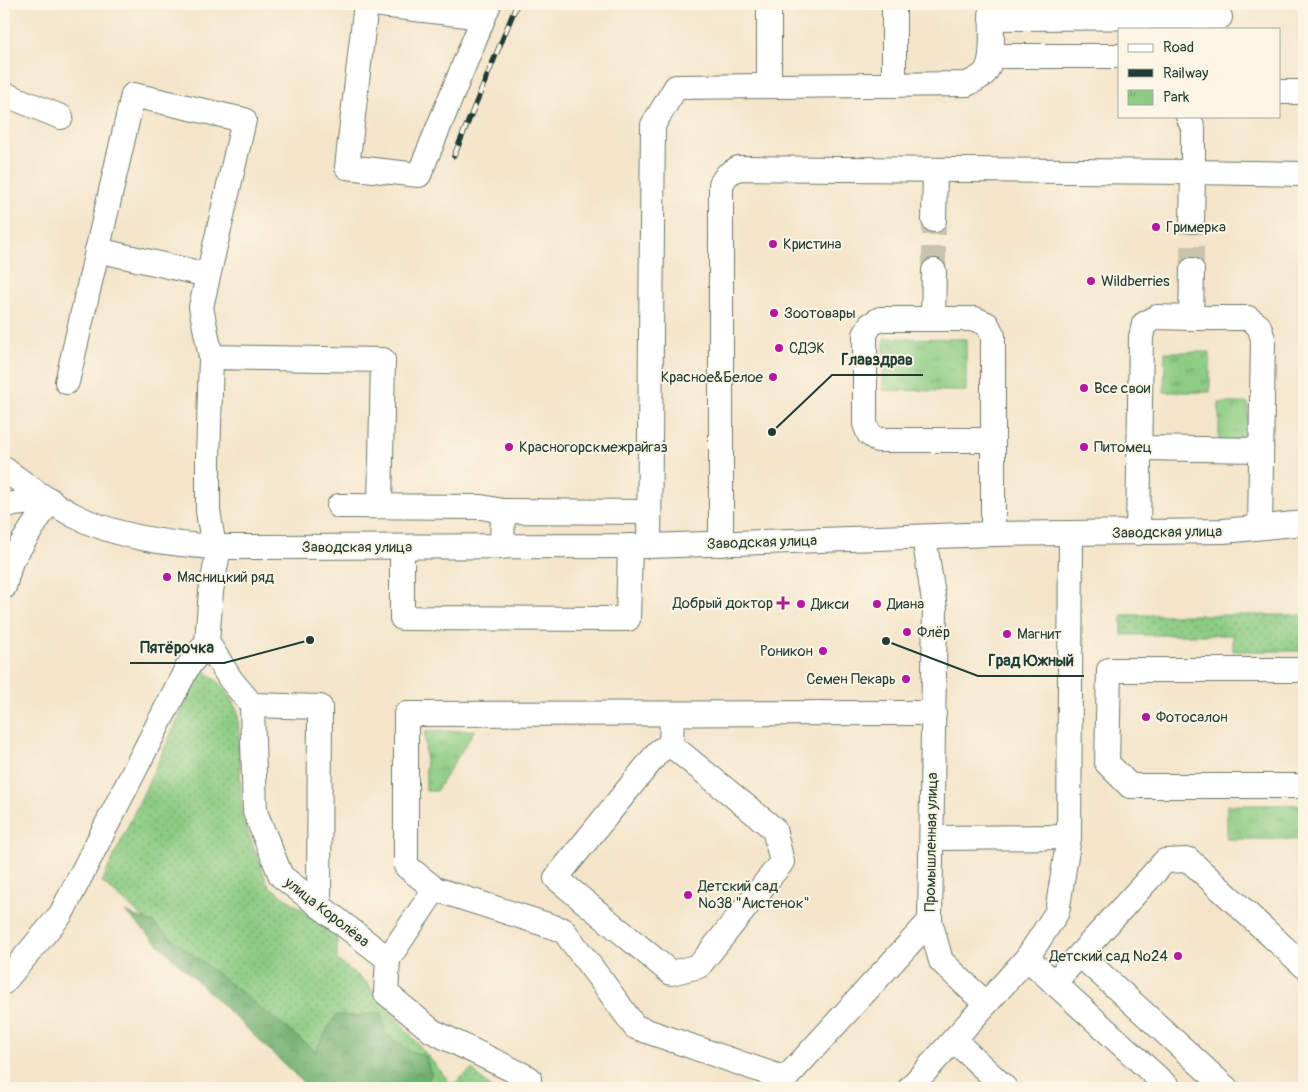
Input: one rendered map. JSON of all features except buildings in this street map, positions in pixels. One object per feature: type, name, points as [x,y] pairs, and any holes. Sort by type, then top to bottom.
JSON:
[{"type":"street","points":[[366,4],[347,167],[419,174],[486,10],[373,4]]},
{"type":"street","points":[[769,4],[769,86]]},
{"type":"street","points":[[894,4],[894,85]]},
{"type":"street","points":[[402,547],[402,618],[628,618],[639,546],[649,512],[653,126],[676,87],[967,84],[983,75],[988,67],[991,56],[991,11],[1220,17]]},
{"type":"street","points":[[991,56],[1118,56]]},
{"type":"street","points":[[1280,92],[1304,92]]},
{"type":"street","points":[[4,94],[61,117]]},
{"type":"street","points":[[4,982],[61,914],[187,668],[207,642],[216,547],[208,511],[211,357],[201,307],[244,120],[133,95],[67,382]]},
{"type":"street","points":[[1189,118],[1194,128],[1192,221]]},
{"type":"street","points":[[721,544],[722,184],[728,175],[738,168],[1304,174]]},
{"type":"street","points":[[934,220],[935,170]]},
{"type":"street","points":[[97,250],[208,275]]},
{"type":"street","points":[[1192,270],[1192,318]]},
{"type":"street","points":[[933,319],[934,271]]},
{"type":"street","points":[[1138,533],[1141,337],[1144,324],[1158,318],[1248,318],[1259,326],[1263,339],[1260,527]]},
{"type":"street","points":[[993,440],[878,440],[869,434],[865,424],[865,335],[870,325],[880,319],[975,319],[987,324],[993,336],[993,440],[993,534]]},
{"type":"street","points":[[211,357],[383,360],[380,506]]},
{"type":"street","points":[[1139,448],[1262,450]]},
{"type":"street","name":"Заводская улица","points":[[4,468],[74,515],[104,528],[180,544],[216,547],[639,546],[993,534],[1138,533],[1224,530],[1304,522]]},
{"type":"street","points":[[4,505],[50,500]]},
{"type":"street","points":[[4,587],[11,562],[50,500]]},
{"type":"street","points":[[340,506],[482,508],[503,511],[649,512]]},
{"type":"street","points":[[502,547],[503,511]]},
{"type":"street","points":[[910,1088],[1027,958],[1057,912],[1069,837],[1071,534]]},
{"type":"street","name":"Промышленная улица","points":[[782,1083],[930,921],[935,608],[924,537]]},
{"type":"street","points":[[207,642],[231,680],[252,705],[320,707],[319,906]]},
{"type":"street","points":[[1304,670],[1109,670],[1107,763],[1130,786],[1304,786]]},
{"type":"street","name":"улица Королёва","points":[[252,705],[255,812],[281,876],[388,959]]},
{"type":"street","points":[[782,1083],[635,1028],[562,930],[435,889],[406,866],[406,714],[934,713]]},
{"type":"street","points":[[672,714],[672,745]]},
{"type":"street","points":[[672,745],[774,828],[782,862],[699,966],[671,973],[556,878],[659,751],[672,745]]},
{"type":"street","points":[[932,838],[1069,837]]},
{"type":"street","points":[[1054,983],[1165,861],[1189,860],[1304,966]]},
{"type":"street","points":[[435,889],[388,959],[386,993],[432,1032],[530,1078],[529,1088]]},
{"type":"street","points":[[930,921],[940,961],[986,1004]]},
{"type":"street","points":[[1080,955],[1226,1088]]},
{"type":"street","points":[[1027,958],[1169,1088]]},
{"type":"street","points":[[954,1040],[1005,1088]]},
{"type":"green space","points":[[884,338],[966,339],[966,391],[883,390]]},
{"type":"green space","points":[[1165,352],[1210,352],[1210,392],[1164,392]]},
{"type":"green space","points":[[1219,403],[1248,403],[1248,443],[1219,443]]},
{"type":"green space","points":[[1122,615],[1304,615],[1303,651],[1233,651],[1233,635],[1122,635]]},
{"type":"green space","points":[[202,668],[225,688],[238,713],[242,817],[268,885],[337,935],[337,960],[367,983],[452,1085],[472,1069],[491,1088],[338,1088],[102,882]]},
{"type":"green space","points":[[475,730],[436,791],[426,791],[425,732]]},
{"type":"green space","points":[[1227,805],[1304,805],[1304,839],[1227,839]]},
{"type":"green space","points":[[125,912],[153,923],[315,1051],[336,1015],[358,1016],[381,1012],[385,1033],[407,1050],[426,1056],[431,1075],[423,1088],[309,1088]]},
{"type":"tunnel","points":[[934,220],[934,271]]},
{"type":"tunnel","points":[[1192,221],[1192,270]]},
{"type":"railway","points":[[454,156],[517,4]]},
{"type":"place","name":"Гримерка","points":[[1156,227]]},
{"type":"place","name":"Кристина","points":[[773,244]]},
{"type":"place","name":"Wildberries","points":[[1091,281]]},
{"type":"place","name":"Зоотовары","points":[[774,313]]},
{"type":"place","name":"СДЭК","points":[[779,348]]},
{"type":"place","name":"Красное&Белое","points":[[773,377]]},
{"type":"place","name":"Все свои","points":[[1084,388]]},
{"type":"place","name":"Главздрав","points":[[772,432]]},
{"type":"place","name":"Красногорскмежрайгаз","points":[[509,447]]},
{"type":"place","name":"Питомец","points":[[1084,447]]},
{"type":"place","name":"Мясницкий ряд","points":[[167,577]]},
{"type":"place","name":"Добрый доктор","points":[[783,603]]},
{"type":"place","name":"Дикси","points":[[801,604]]},
{"type":"place","name":"Диана","points":[[877,604]]},
{"type":"place","name":"Флёр","points":[[907,632]]},
{"type":"place","name":"Магнит","points":[[1007,634]]},
{"type":"place","name":"Пятёрочка","points":[[310,640]]},
{"type":"place","name":"Град Южный","points":[[886,641]]},
{"type":"place","name":"Роникон","points":[[823,651]]},
{"type":"place","name":"Семен Пекарь","points":[[906,679]]},
{"type":"place","name":"Фотосалон","points":[[1146,717]]},
{"type":"place","name":"Детский сад №38 \"Аистенок\"","points":[[688,895]]},
{"type":"place","name":"Детский сад №24","points":[[1178,956]]}]
